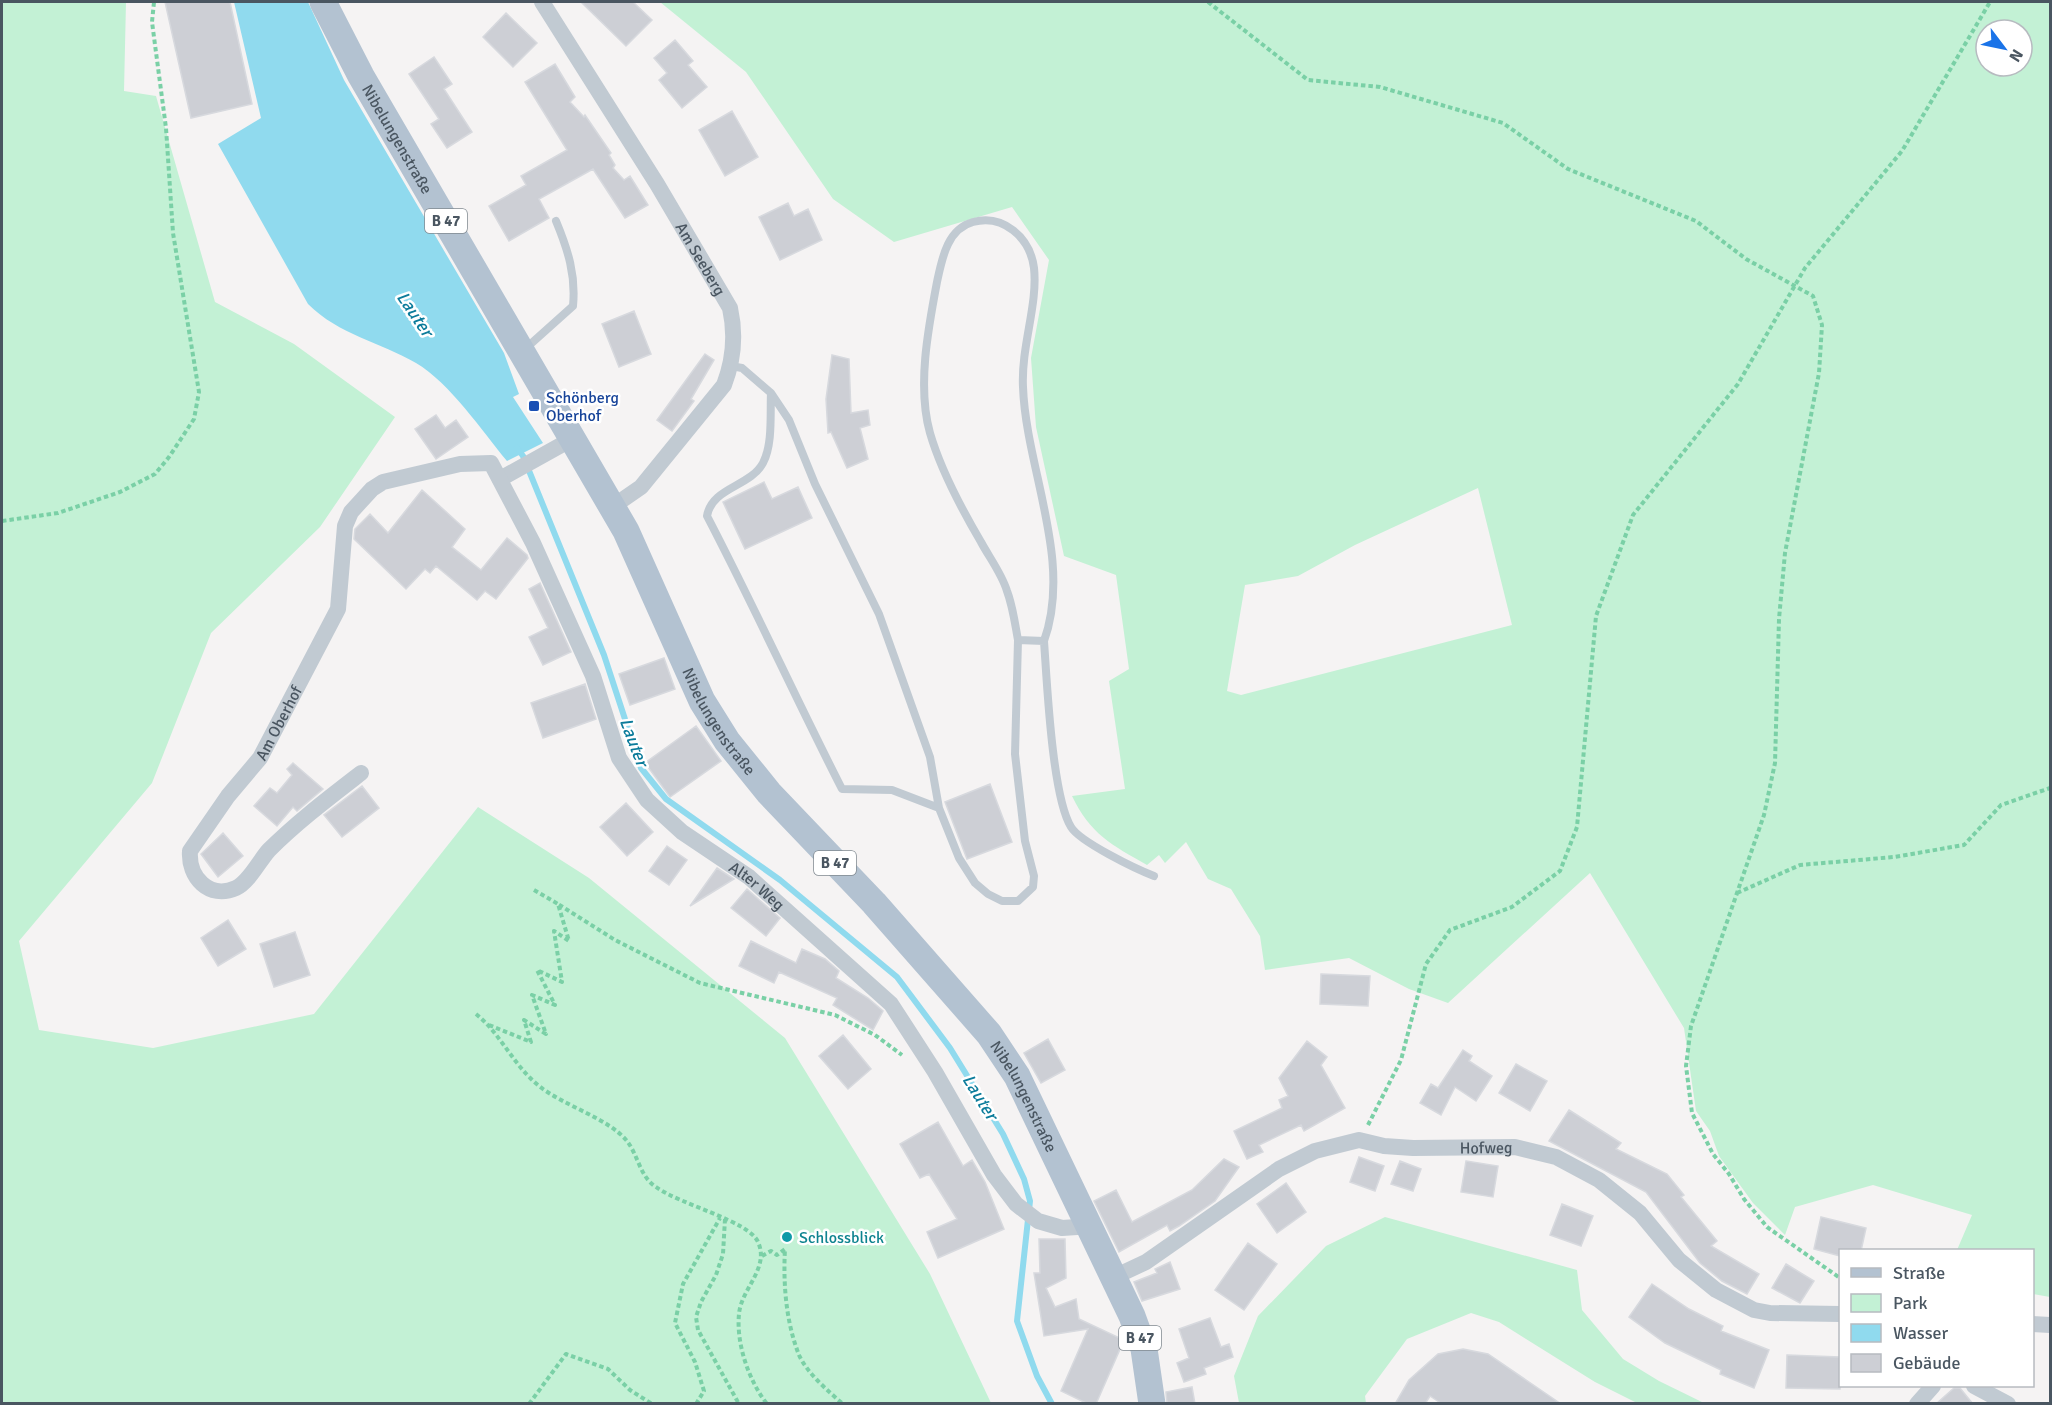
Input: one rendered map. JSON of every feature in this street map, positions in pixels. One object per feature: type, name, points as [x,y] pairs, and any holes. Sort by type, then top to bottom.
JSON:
[{"type":"main road","name":"Nibelungenstraße","points":[[323,2],[361,76],[522,352],[561,445],[612,507],[702,701],[727,741],[769,793],[874,903],[989,1034],[1017,1076],[1114,1277],[1144,1349],[1152,1404]]},
{"type":"street","name":"Am Seeberg","points":[[542,2],[657,184],[730,308],[735,330],[731,366],[724,385],[641,487],[612,507]]},
{"type":"street","points":[[503,477],[561,445]]},
{"type":"street","name":"Am Oberhof","points":[[361,773],[270,850],[238,887],[220,892],[205,887],[195,877],[190,861],[190,851],[228,796],[260,758],[338,609],[345,526],[351,512],[372,489],[383,482],[422,472],[460,464],[491,463],[503,477]]},
{"type":"street","name":"Alter Weg","points":[[503,477],[593,676],[619,758],[647,800],[682,832],[749,876],[891,1004],[935,1072],[994,1175],[1016,1204],[1038,1221],[1062,1228],[1077,1227],[1087,1222]]},
{"type":"street","name":"Hofweg","points":[[1114,1277],[1146,1262],[1279,1169],[1315,1151],[1359,1140],[1384,1146],[1413,1148],[1515,1147],[1556,1156],[1599,1180],[1640,1214],[1679,1260],[1716,1290],[1754,1310],[1770,1313],[1839,1314]]},
{"type":"street","points":[[2034,1324],[2050,1325]]},
{"type":"street","points":[[1917,1404],[1932,1387]]},
{"type":"street","points":[[1976,1387],[2008,1404]]},
{"type":"lane","points":[[731,366],[742,368],[771,393],[789,420],[815,484],[879,614],[930,757],[939,808],[959,858],[975,883],[994,898],[1007,902],[1018,901],[1029,893],[1034,876],[1025,842],[1015,754],[1018,640],[1007,589],[960,506],[930,432],[925,390],[931,314],[943,255],[952,237],[967,224],[982,219],[998,220],[1013,228],[1033,259],[1035,280],[1024,346],[1023,390],[1056,584],[1050,626],[1044,641],[1048,697],[1061,798],[1072,828],[1119,861],[1154,876]]},
{"type":"lane","points":[[522,352],[573,306],[575,288],[570,255],[556,221]]},
{"type":"lane","points":[[771,393],[766,452],[762,464],[753,474],[718,496],[709,505],[707,516],[757,611],[794,694],[842,789],[892,790],[939,808]]},
{"type":"lane","points":[[1018,640],[1044,641]]},
{"type":"path","points":[[2,520],[58,513],[120,492],[155,474],[170,457],[194,419],[199,392],[173,233],[166,128],[152,22],[154,2]]},
{"type":"path","points":[[1208,2],[1308,80],[1380,87],[1503,123],[1568,169],[1696,221],[1746,259],[1813,297],[1822,325],[1819,373],[1785,553],[1779,619],[1775,763],[1764,815],[1690,1026],[1686,1066],[1692,1113],[1713,1154],[1730,1174],[1744,1199],[1767,1227],[1792,1247],[1839,1277]]},
{"type":"path","points":[[1359,1140],[1401,1060],[1426,964],[1450,930],[1512,907],[1560,871],[1577,826],[1596,616],[1633,515],[1738,384],[1805,268],[1902,151],[1990,2]]},
{"type":"path","points":[[1736,893],[1800,865],[1894,857],[1964,845],[2001,805],[2050,788]]},
{"type":"path","points":[[534,890],[615,940],[700,983],[835,1015],[875,1035],[918,1070],[935,1072]]},
{"type":"path","points":[[489,1025],[531,1042],[524,1020],[546,1034],[532,995],[555,1005],[537,970],[562,982],[554,931],[569,941],[558,904]]},
{"type":"path","points":[[476,1014],[489,1025],[517,1065],[538,1085],[569,1106],[607,1125],[628,1142],[652,1185],[673,1199],[732,1220],[752,1233],[758,1241],[762,1256],[739,1313],[740,1343],[756,1390],[767,1404]]},
{"type":"path","points":[[696,1404],[704,1391],[695,1362],[675,1323],[683,1284],[722,1218]]},
{"type":"path","points":[[722,1218],[723,1254],[696,1317],[698,1330],[739,1404]]},
{"type":"path","points":[[762,1256],[771,1251],[777,1255],[785,1249],[786,1299],[800,1356],[814,1375],[843,1404]]},
{"type":"path","points":[[529,1404],[566,1354],[608,1369],[630,1390],[652,1404]]},
{"type":"green space","points":[[2,2],[126,2],[124,91],[156,96],[215,302],[294,344],[395,417],[320,527],[211,633],[152,783],[19,941],[39,1030],[153,1048],[314,1014],[478,807],[589,878],[785,1038],[930,1274],[991,1403],[2,1403]]},
{"type":"green space","points":[[660,2],[2050,2],[2050,1297],[2034,1294],[2034,1249],[1957,1249],[1972,1215],[1873,1185],[1795,1207],[1785,1235],[1753,1203],[1719,1156],[1710,1131],[1696,1111],[1684,1028],[1590,873],[1448,1003],[1409,989],[1349,958],[1265,970],[1260,936],[1231,889],[1208,879],[1186,842],[1165,863],[1159,855],[1147,865],[1094,829],[1072,796],[1125,789],[1109,681],[1129,669],[1116,575],[1064,556],[1036,427],[1031,358],[1049,260],[1012,207],[894,242],[833,199],[746,72]],"holes":[[[1478,488],[1512,625],[1241,695],[1227,691],[1245,585],[1298,576],[1355,545]]]},
{"type":"green space","points":[[1385,1217],[1577,1270],[1582,1310],[1623,1359],[1659,1381],[1704,1403],[1637,1403],[1595,1382],[1499,1322],[1471,1313],[1407,1339],[1365,1396],[1366,1403],[1239,1403],[1234,1376],[1258,1316],[1326,1246]]},
{"type":"water","points":[[234,2],[308,2],[344,80],[504,353],[519,394],[513,397],[543,443],[507,461],[465,408],[429,372],[402,356],[346,331],[320,315],[308,304],[218,144],[261,118]]},
{"type":"building","points":[[165,2],[230,2],[252,104],[191,118]]},
{"type":"building","points":[[581,2],[633,2],[652,20],[626,46]]},
{"type":"building","points":[[506,13],[537,43],[513,67],[483,37]]},
{"type":"building","points":[[675,40],[693,61],[688,65],[707,87],[682,108],[659,80],[667,73],[654,58]]},
{"type":"building","points":[[434,57],[452,84],[444,89],[472,132],[447,148],[431,124],[439,119],[409,74]]},
{"type":"building","points":[[555,64],[575,97],[570,102],[584,117],[585,115],[611,153],[609,155],[615,165],[613,168],[624,180],[630,176],[648,205],[625,218],[593,169],[539,199],[549,218],[509,241],[489,206],[526,185],[521,176],[567,150],[525,82]]},
{"type":"building","points":[[732,111],[758,157],[725,176],[699,130]]},
{"type":"building","points":[[788,203],[794,216],[808,209],[822,240],[780,260],[759,217]]},
{"type":"building","points":[[634,311],[651,354],[619,367],[602,324]]},
{"type":"building","points":[[705,354],[714,360],[691,399],[694,401],[672,431],[657,420]]},
{"type":"building","points":[[832,355],[849,359],[851,413],[868,410],[870,425],[860,428],[868,459],[847,468],[831,432],[828,433],[826,399]]},
{"type":"building","points":[[436,415],[445,428],[456,420],[468,437],[436,459],[415,429]]},
{"type":"building","points":[[764,482],[772,499],[798,487],[812,518],[745,549],[723,502]]},
{"type":"building","points":[[422,490],[465,529],[452,547],[481,570],[507,538],[527,555],[528,558],[496,599],[485,591],[477,600],[436,566],[430,573],[425,569],[406,589],[354,539],[355,529],[370,514],[388,533]]},
{"type":"building","points":[[540,583],[571,652],[543,665],[529,637],[548,628],[529,589]]},
{"type":"building","points":[[664,658],[675,689],[630,705],[619,674]]},
{"type":"building","points":[[585,684],[596,719],[543,738],[531,703]]},
{"type":"building","points":[[696,726],[721,761],[670,797],[645,763]]},
{"type":"building","points":[[293,763],[323,789],[297,811],[293,807],[277,826],[254,806],[270,788],[277,793],[292,775],[287,769]]},
{"type":"building","points":[[990,784],[1012,842],[967,859],[945,802]]},
{"type":"building","points":[[362,786],[379,808],[342,837],[324,815]]},
{"type":"building","points":[[626,803],[653,832],[627,856],[600,827]]},
{"type":"building","points":[[223,833],[243,856],[218,877],[201,854]]},
{"type":"building","points":[[667,846],[687,860],[669,885],[649,871]]},
{"type":"building","points":[[717,868],[734,879],[690,906]]},
{"type":"building","points":[[747,889],[780,918],[766,936],[731,908]]},
{"type":"building","points":[[228,920],[246,949],[218,966],[201,938]]},
{"type":"building","points":[[295,932],[310,975],[274,987],[260,944]]},
{"type":"building","points":[[751,941],[796,963],[802,949],[825,959],[839,971],[836,978],[868,998],[883,1011],[873,1030],[833,1005],[837,998],[779,972],[774,983],[739,966]]},
{"type":"building","points":[[1321,974],[1370,976],[1368,1006],[1320,1004]]},
{"type":"building","points":[[843,1035],[871,1069],[848,1089],[819,1056]]},
{"type":"building","points":[[1048,1039],[1065,1070],[1041,1083],[1024,1053]]},
{"type":"building","points":[[1307,1041],[1327,1057],[1321,1065],[1345,1108],[1304,1131],[1301,1125],[1259,1145],[1263,1152],[1247,1159],[1234,1131],[1282,1108],[1279,1100],[1288,1096],[1279,1078]]},
{"type":"building","points":[[1463,1050],[1472,1056],[1469,1061],[1492,1076],[1476,1101],[1455,1087],[1441,1115],[1420,1103],[1431,1084],[1438,1088]]},
{"type":"building","points":[[1516,1064],[1547,1081],[1530,1111],[1499,1093]]},
{"type":"building","points":[[1569,1110],[1621,1143],[1616,1149],[1667,1174],[1684,1195],[1681,1197],[1717,1241],[1711,1246],[1759,1274],[1747,1294],[1722,1281],[1700,1263],[1646,1192],[1549,1141]]},
{"type":"building","points":[[938,1122],[963,1166],[972,1160],[985,1182],[1004,1229],[938,1258],[927,1232],[957,1219],[929,1174],[920,1178],[900,1144]]},
{"type":"building","points":[[1359,1157],[1384,1166],[1375,1191],[1350,1182]]},
{"type":"building","points":[[1224,1159],[1239,1167],[1215,1201],[1170,1231],[1167,1225],[1119,1252],[1094,1201],[1116,1190],[1132,1222],[1192,1190]]},
{"type":"building","points":[[1400,1161],[1421,1169],[1413,1191],[1391,1184]]},
{"type":"building","points":[[1466,1161],[1498,1166],[1493,1197],[1461,1192]]},
{"type":"building","points":[[1286,1183],[1306,1212],[1277,1233],[1257,1204]]},
{"type":"building","points":[[1562,1204],[1593,1216],[1581,1246],[1550,1235]]},
{"type":"building","points":[[1821,1217],[1866,1228],[1861,1249],[1839,1249],[1839,1256],[1814,1249]]},
{"type":"building","points":[[1039,1239],[1065,1239],[1066,1278],[1046,1288],[1055,1307],[1076,1299],[1079,1319],[1124,1340],[1096,1404],[1088,1404],[1061,1391],[1088,1329],[1044,1336],[1034,1273],[1040,1273]]},
{"type":"building","points":[[1248,1243],[1277,1264],[1244,1310],[1215,1290]]},
{"type":"building","points":[[1170,1262],[1180,1289],[1142,1301],[1134,1282],[1157,1273],[1155,1269]]},
{"type":"building","points":[[1786,1264],[1814,1281],[1800,1303],[1772,1288]]},
{"type":"building","points":[[1652,1284],[1689,1309],[1723,1326],[1721,1331],[1769,1350],[1754,1388],[1720,1374],[1721,1370],[1665,1343],[1629,1317]]},
{"type":"building","points":[[1210,1318],[1221,1347],[1229,1344],[1233,1357],[1204,1368],[1206,1374],[1184,1382],[1177,1363],[1189,1358],[1179,1329]]},
{"type":"building","points":[[1463,1349],[1488,1354],[1561,1404],[1442,1404],[1430,1396],[1425,1404],[1395,1404],[1409,1380],[1438,1354]]},
{"type":"building","points":[[1787,1355],[1839,1357],[1840,1389],[1786,1388]]},
{"type":"building","points":[[1192,1387],[1195,1404],[1167,1404],[1166,1392]]},
{"type":"building","points":[[1954,1388],[1960,1388],[1973,1404],[1936,1404]]},
{"type":"waterway","name":"Lauter","points":[[517,448],[523,456],[604,655],[641,768],[666,799],[780,880],[897,977],[950,1048],[1003,1134],[1024,1179],[1030,1201],[1017,1321],[1037,1376],[1052,1404]]},
{"type":"place","name":"Schönberg Oberhof","points":[[534,406]]},
{"type":"place","name":"Schlossblick","points":[[787,1237]]}]
